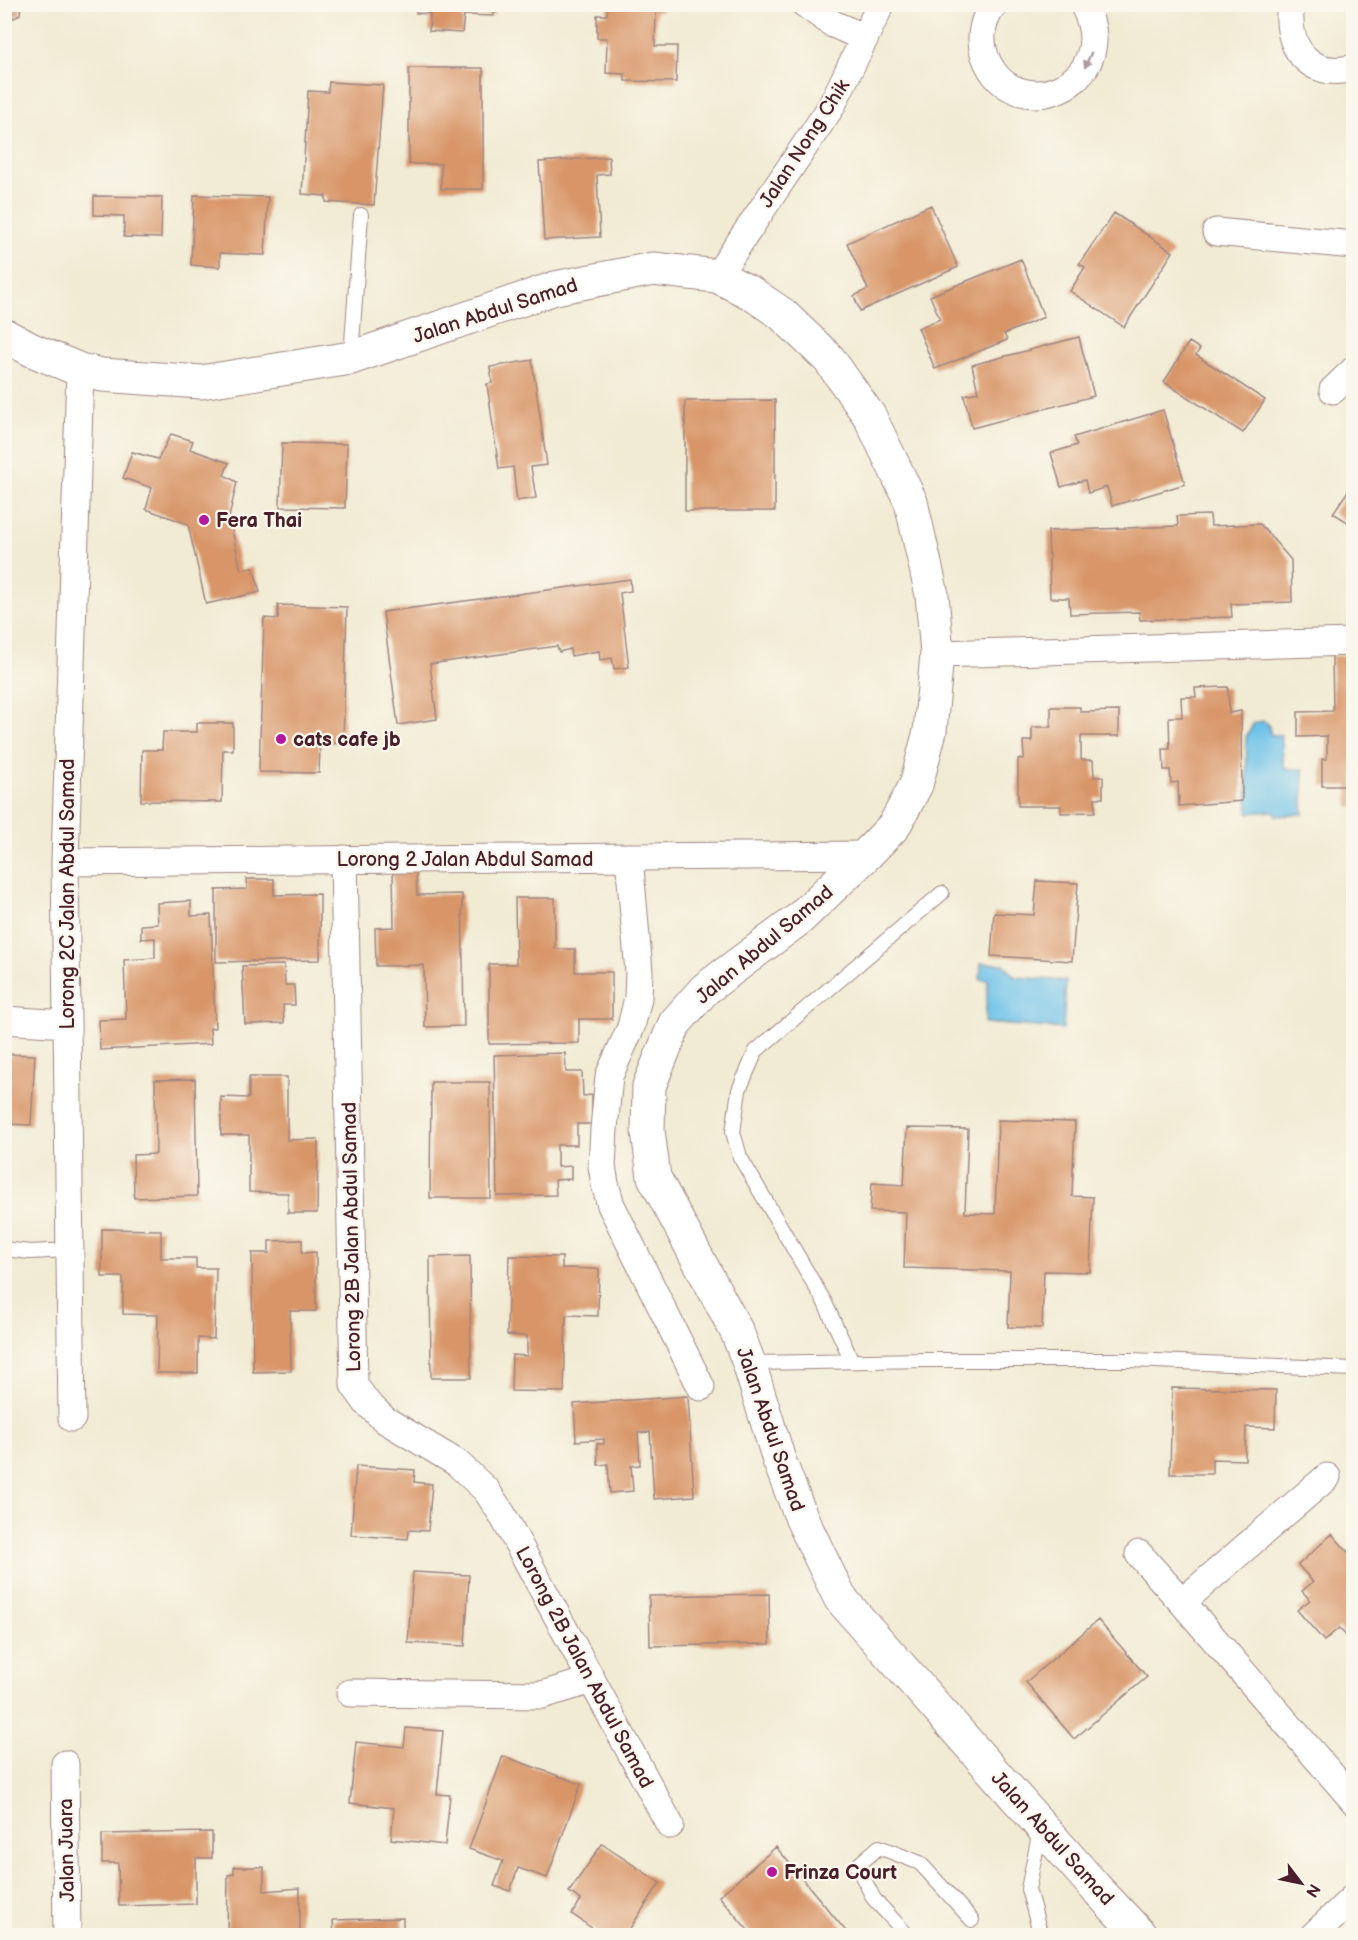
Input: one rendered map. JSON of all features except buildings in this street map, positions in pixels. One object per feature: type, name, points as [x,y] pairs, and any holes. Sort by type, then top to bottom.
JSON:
[{"type":"street","points":[[805,4],[833,24],[866,38]]},
{"type":"street","name":"Jalan Nong Chik","points":[[717,276],[831,107],[881,4]]},
{"type":"street","points":[[994,4],[988,11],[982,30],[982,48],[989,66],[1001,81],[1017,90],[1035,94],[1052,92],[1069,85],[1082,72],[1090,57],[1094,39],[1092,21],[1084,5]]},
{"type":"street","points":[[1291,4],[1288,21],[1291,37],[1299,52],[1311,63],[1326,70],[1343,71],[1353,68]]},
{"type":"street","points":[[1216,232],[1353,245]]},
{"type":"street","name":"Jalan Abdul Samad","points":[[4,335],[32,350],[80,370],[102,375],[201,382],[351,358],[555,288],[653,268],[717,276],[751,293],[782,314],[829,359],[870,417],[911,502],[932,595],[937,654],[930,730],[916,785],[894,826],[799,919],[705,989],[675,1023],[649,1086],[648,1131],[654,1177],[736,1332],[798,1509],[840,1598],[1095,1887],[1141,1935]]},
{"type":"street","name":"Lorong 2C Jalan Abdul Samad","points":[[72,1418],[65,862],[80,370]]},
{"type":"street","points":[[1333,390],[1353,370]]},
{"type":"street","points":[[937,654],[1353,642]]},
{"type":"street","name":"Lorong 2 Jalan Abdul Samad","points":[[65,862],[866,855]]},
{"type":"street","points":[[629,857],[639,972],[638,998],[631,1027],[609,1076],[602,1166],[611,1205],[701,1387]]},
{"type":"street","name":"Lorong 2B Jalan Abdul Samad","points":[[344,860],[354,1385],[367,1403],[385,1420],[457,1464],[486,1490],[502,1514],[670,1825]]},
{"type":"street","points":[[4,1020],[66,1023]]},
{"type":"street","points":[[1182,1602],[1327,1477]]},
{"type":"street","points":[[1139,1554],[1353,1802]]},
{"type":"street","points":[[350,1693],[542,1695],[592,1680]]},
{"type":"street","name":"Jalan Juara","points":[[65,1764],[67,1935]]},
{"type":"street","points":[[1313,1935],[1353,1898]]},
{"type":"lane","points":[[351,358],[361,215]]},
{"type":"lane","points":[[852,1361],[824,1301],[740,1156],[733,1132],[739,1090],[756,1052],[942,893]]},
{"type":"lane","points":[[4,1249],[30,1252],[69,1250]]},
{"type":"lane","points":[[749,1364],[852,1361],[1131,1360],[1353,1368]]},
{"type":"lane","points":[[1041,1826],[1028,1889],[1041,1935]]},
{"type":"lane","points":[[908,1935],[874,1899],[857,1866],[879,1847],[920,1863],[972,1920]]},
{"type":"water","points":[[1263,721],[1268,724],[1271,735],[1281,735],[1284,769],[1303,769],[1303,814],[1276,816],[1275,811],[1248,813],[1246,737],[1254,723]]},
{"type":"water","points":[[981,963],[1004,964],[1015,977],[1066,981],[1063,1029],[985,1023],[988,980],[980,979]]},
{"type":"place","name":"Fera Thai","points":[[204,520]]},
{"type":"place","name":"cats cafe jb","points":[[281,739]]},
{"type":"place","name":"Frinza Court","points":[[772,1872]]}]
